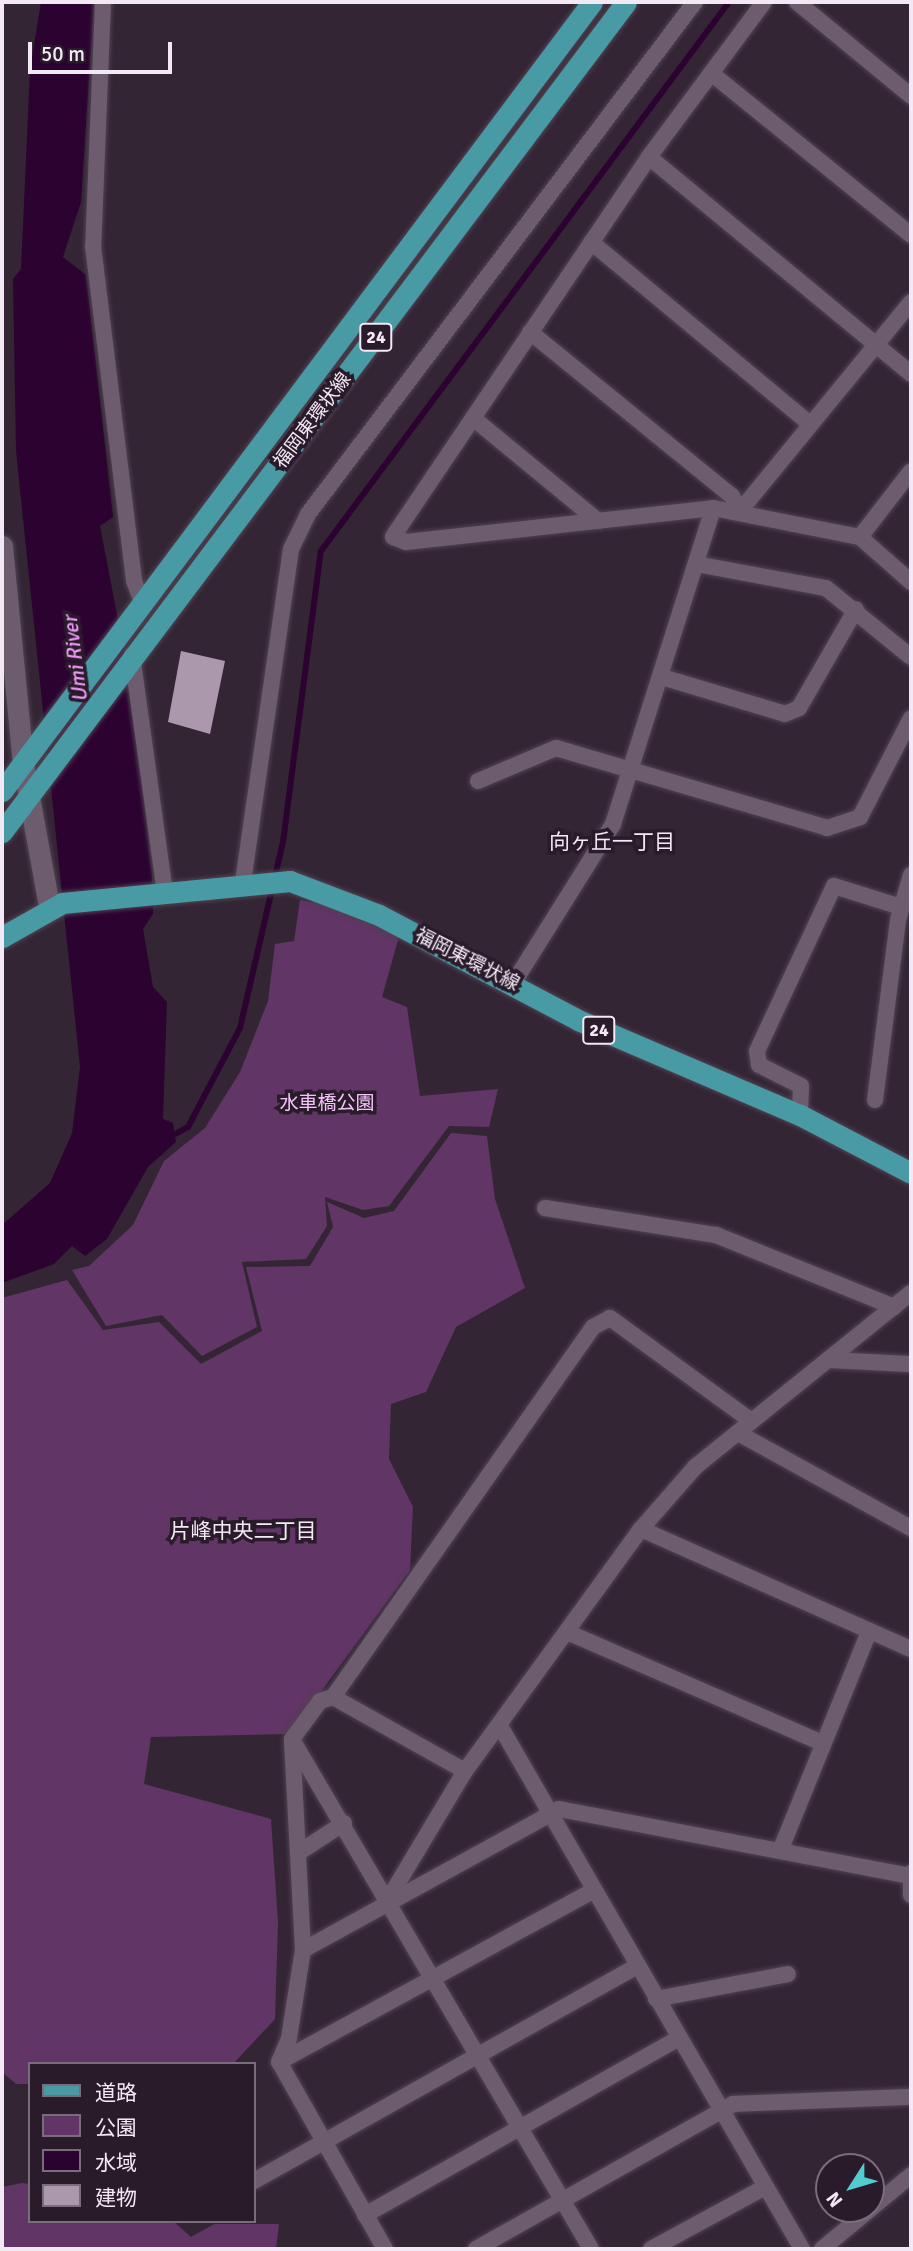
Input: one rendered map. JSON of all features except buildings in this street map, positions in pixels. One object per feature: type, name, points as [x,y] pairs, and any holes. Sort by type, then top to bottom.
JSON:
[{"type":"main road","name":"福岡東環状線","points":[[25,760],[592,2]]},
{"type":"main road","name":"福岡東環状線","points":[[127,662],[626,2]]},
{"type":"main road","name":"24","points":[[2,832],[127,662]]},
{"type":"main road","name":"24","points":[[2,792],[25,760]]},
{"type":"main road","name":"福岡東環状線","points":[[2,937],[56,905],[248,883],[289,881],[333,894],[514,982],[616,1038],[800,1115],[911,1173]]},
{"type":"street","points":[[103,2],[93,246],[134,580],[142,601]]},
{"type":"street","points":[[248,883],[291,549],[308,514],[695,2]]},
{"type":"street","points":[[764,2],[649,157],[393,537],[406,542],[713,508],[740,511],[860,537],[911,582]]},
{"type":"street","points":[[797,2],[911,96]]},
{"type":"street","points":[[711,73],[911,235]]},
{"type":"street","points":[[649,157],[911,374]]},
{"type":"street","points":[[591,242],[810,424]]},
{"type":"street","points":[[740,511],[911,302]]},
{"type":"street","points":[[530,332],[732,496],[740,511]]},
{"type":"street","points":[[473,418],[597,521]]},
{"type":"street","points":[[860,537],[911,471]]},
{"type":"street","points":[[514,982],[613,824],[634,771],[713,508]]},
{"type":"street","points":[[2,546],[4,597],[25,760],[56,905]]},
{"type":"street","points":[[696,564],[826,588],[856,609],[911,657]]},
{"type":"street","points":[[662,677],[785,714],[799,708],[856,609]]},
{"type":"street","points":[[127,662],[160,893]]},
{"type":"street","points":[[478,781],[556,748],[827,828],[860,817],[911,718]]},
{"type":"street","points":[[875,1100],[901,907],[911,875]]},
{"type":"street","points":[[800,1115],[800,1086],[759,1065],[757,1051],[834,886],[901,907]]},
{"type":"street","points":[[545,1208],[716,1235],[894,1307]]},
{"type":"street","points":[[389,1898],[466,1770],[641,1529],[695,1467],[911,1293]]},
{"type":"street","points":[[279,2062],[289,2038],[303,1950],[292,1739],[320,1701],[332,1697],[593,1326],[610,1318],[751,1421]]},
{"type":"street","points":[[828,1360],[911,1364]]},
{"type":"street","points":[[738,1433],[911,1528]]},
{"type":"street","points":[[641,1529],[911,1649]]},
{"type":"street","points":[[567,1632],[822,1744]]},
{"type":"street","points":[[780,1851],[869,1632]]},
{"type":"street","points":[[332,1697],[466,1770]]},
{"type":"street","points":[[500,1726],[593,1891],[803,2249]]},
{"type":"street","points":[[292,1739],[437,1977],[591,2249]]},
{"type":"street","points":[[303,1950],[389,1898],[559,1809],[911,1875],[911,1895]]},
{"type":"street","points":[[298,1853],[344,1823]]},
{"type":"street","points":[[279,2062],[593,1891]]},
{"type":"street","points":[[256,2180],[478,2051],[637,1966]]},
{"type":"street","points":[[656,1999],[788,1974]]},
{"type":"street","points":[[365,2215],[520,2125],[679,2038]]},
{"type":"street","points":[[279,2062],[385,2249]]},
{"type":"street","points":[[476,2249],[733,2104],[911,2097]]},
{"type":"street","points":[[822,2249],[911,2175]]},
{"type":"street","points":[[652,2249],[765,2187]]},
{"type":"green space","name":"水車橋公園","points":[[300,900],[337,907],[400,933],[382,997],[407,1007],[420,1096],[498,1089],[489,1127],[449,1126],[389,1206],[363,1210],[325,1197],[327,1226],[306,1259],[242,1262],[257,1327],[202,1356],[162,1315],[106,1326],[72,1270],[89,1266],[133,1225],[164,1161],[205,1128],[240,1072],[268,1001],[275,944],[294,941]]},
{"type":"green space","points":[[451,1133],[487,1136],[495,1199],[525,1288],[456,1327],[426,1392],[391,1404],[389,1459],[413,1507],[410,1570],[290,1734],[151,1737],[144,1784],[271,1819],[278,1922],[275,2019],[235,2062],[28,2062],[28,2084],[16,2084],[2,2072],[2,1298],[67,1280],[103,1330],[159,1322],[201,1364],[262,1331],[246,1267],[310,1266],[333,1227],[327,1202],[364,1218],[394,1211]]},
{"type":"green space","points":[[28,2184],[28,2223],[175,2223],[191,2237],[214,2224],[279,2224],[276,2249],[2,2249],[2,2187]]},
{"type":"water","name":"Umi River","points":[[41,2],[94,2],[81,202],[63,257],[86,275],[113,517],[100,526],[133,698],[152,876],[153,914],[143,929],[153,987],[167,1002],[163,1119],[173,1123],[176,1142],[148,1167],[107,1239],[85,1256],[72,1246],[54,1264],[2,1283],[2,1225],[50,1183],[72,1133],[80,1067],[16,451],[13,279],[21,269],[30,70]]},
{"type":"waterway","points":[[168,1138],[188,1127],[240,1028],[283,842],[321,551],[729,2]]},
{"type":"district","name":"向ヶ丘一丁目","points":[[612,842]]},
{"type":"district","name":"片峰中央二丁目","points":[[243,1531]]}]
